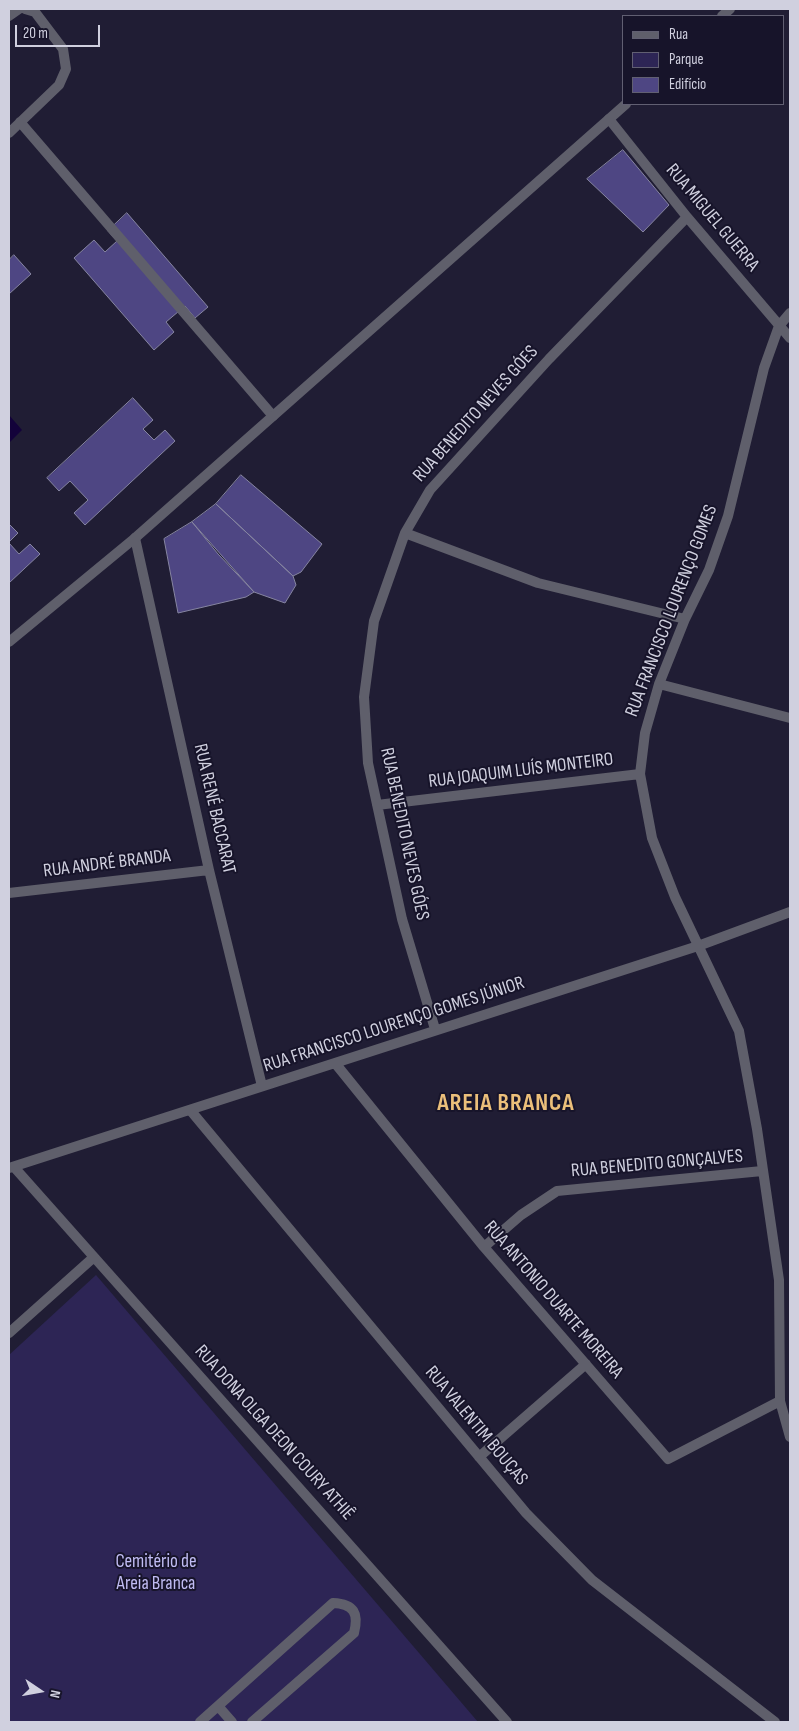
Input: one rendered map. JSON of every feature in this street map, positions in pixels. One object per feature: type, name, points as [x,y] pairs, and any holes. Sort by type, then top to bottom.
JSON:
[{"type":"street","points":[[9,16],[19,9]]},
{"type":"street","points":[[9,133],[59,85],[66,69],[63,49],[35,12],[25,9]]},
{"type":"street","points":[[9,642],[135,538],[625,105]]},
{"type":"street","name":"RUA MIGUEL GUERRA","points":[[609,119],[686,217],[790,338]]},
{"type":"street","points":[[20,122],[273,416]]},
{"type":"street","name":"RUA BENEDITO NEVES GÓES","points":[[434,1029],[402,919],[368,763],[364,697],[374,620],[405,533],[430,490],[549,359],[686,217]]},
{"type":"street","points":[[779,326],[790,313]]},
{"type":"street","name":"RUA FRANCISCO LOURENÇO GOMES","points":[[779,326],[764,368],[728,516],[709,570],[685,620],[660,684],[645,733],[640,774],[652,838],[698,946],[739,1031],[757,1129],[779,1280],[780,1401],[790,1437]]},
{"type":"street","points":[[405,533],[538,584],[685,620]]},
{"type":"street","name":"RUA RENÉ BACCARAT","points":[[135,538],[209,870],[262,1086]]},
{"type":"street","points":[[660,684],[790,718]]},
{"type":"street","name":"RUA JOAQUIM LUÍS MONTEIRO","points":[[377,805],[640,774]]},
{"type":"street","name":"RUA ANDRÉ BRANDA","points":[[9,893],[209,870]]},
{"type":"street","name":"RUA FRANCISCO LOURENÇO GOMES JÚNIOR","points":[[12,1168],[335,1064],[434,1029],[698,946],[790,912]]},
{"type":"street","name":"RUA ANTONIO DUARTE MOREIRA","points":[[335,1064],[484,1247],[668,1459],[780,1401]]},
{"type":"street","name":"RUA VALENTIM BOUÇAS","points":[[191,1111],[526,1513],[592,1580],[776,1722]]},
{"type":"street","name":"RUA DONA OLGA DEON COURY ATHIÊ","points":[[12,1168],[94,1257],[507,1722]]},
{"type":"street","name":"RUA BENEDITO GONÇALVES","points":[[484,1247],[557,1191],[762,1172]]},
{"type":"street","points":[[9,1333],[94,1257]]},
{"type":"street","points":[[779,1280],[790,1279]]},
{"type":"street","points":[[479,1457],[586,1364]]},
{"type":"street","points":[[200,1722],[333,1603],[346,1603],[354,1610],[357,1621],[354,1633],[252,1722]]},
{"type":"street","points":[[218,1706],[232,1722]]},
{"type":"green space","name":"Cemitério de Areia Branca","points":[[96,1275],[478,1722],[9,1722],[9,1355]]},
{"type":"shaded area","points":[[9,415],[22,430],[9,443]]},
{"type":"building","points":[[623,150],[669,205],[643,232],[587,179]]},
{"type":"building","points":[[127,213],[208,307],[195,318],[185,306],[166,322],[174,332],[154,350],[74,258],[94,240],[105,252],[117,241],[108,231]]},
{"type":"building","points":[[14,255],[31,274],[9,294],[9,260]]},
{"type":"building","points":[[133,398],[153,420],[143,429],[154,440],[165,430],[175,441],[85,525],[74,513],[88,500],[70,481],[59,491],[47,478]]},
{"type":"building","points":[[241,475],[322,544],[301,572],[293,576],[216,504]]},
{"type":"building","points":[[216,504],[293,576],[296,585],[285,603],[254,592],[192,522]]},
{"type":"building","points":[[192,522],[218,554],[254,592],[246,597],[178,613],[164,539]]},
{"type":"building","points":[[9,524],[18,533],[9,542]]},
{"type":"building","points":[[9,543],[19,554],[30,544],[40,554],[9,583]]},
{"type":"district","name":"AREIA BRANCA","points":[[506,1104]]}]
